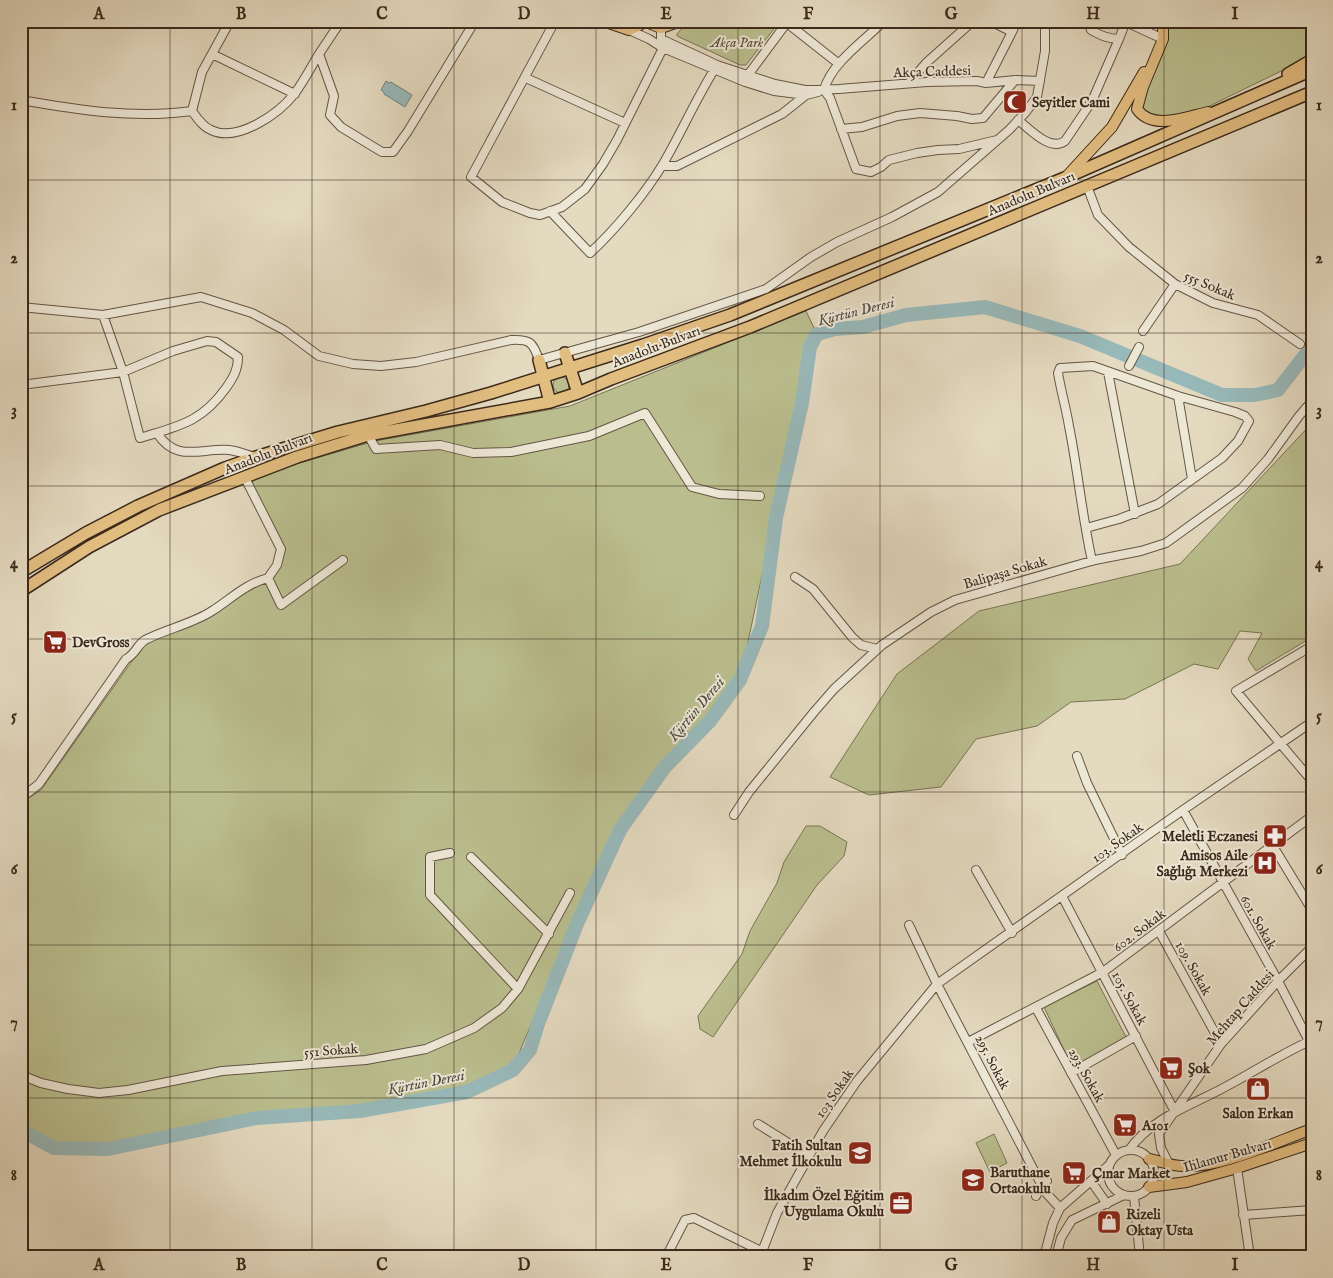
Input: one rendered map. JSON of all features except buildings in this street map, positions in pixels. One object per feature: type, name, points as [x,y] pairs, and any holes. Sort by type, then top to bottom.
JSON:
[{"type":"highway","points":[[1266,89],[1294,69],[1312,60]]},
{"type":"highway","points":[[1266,89],[1312,70]]},
{"type":"highway","name":"Anadolu Bulvarı","points":[[21,572],[86,533],[138,506],[189,483],[256,457],[338,432],[481,396],[643,345],[730,315],[1067,177],[1266,89]]},
{"type":"highway","name":"Anadolu Bulvarı","points":[[21,591],[89,547],[159,510],[244,476],[368,435],[550,402],[578,394],[611,379],[750,327],[1131,169],[1312,91]]},
{"type":"highway","points":[[565,353],[578,394]]},
{"type":"highway","points":[[539,360],[550,402]]},
{"type":"main road","points":[[604,21],[627,27],[681,21]]},
{"type":"main road","points":[[1163,21],[1163,38],[1138,102],[1137,109],[1140,114],[1145,118],[1159,121],[1221,108]]},
{"type":"main road","points":[[1067,177],[1112,127],[1163,38]]},
{"type":"main road","name":"Ihlamur Bulvarı","points":[[1149,1159],[1184,1166],[1211,1163],[1231,1158],[1312,1129]]},
{"type":"main road","name":"Ihlamur Bulvarı","points":[[1149,1187],[1187,1182],[1237,1168],[1312,1143]]},
{"type":"street","points":[[192,111],[202,72],[230,21]]},
{"type":"street","points":[[192,111],[211,131],[221,134],[232,133],[251,127],[276,113],[294,94],[341,21]]},
{"type":"street","points":[[320,54],[334,96],[330,115],[341,127],[382,152],[392,152],[413,123],[475,21]]},
{"type":"street","points":[[554,21],[526,78],[471,177],[502,202],[530,213],[540,215],[562,207],[585,189],[608,156],[663,48]]},
{"type":"street","points":[[884,21],[839,64],[827,80],[824,90],[830,98],[856,169],[870,172],[881,168],[889,160],[917,153],[960,149],[998,140]]},
{"type":"street","points":[[909,83],[933,56],[973,21]]},
{"type":"street","points":[[990,21],[1012,32]]},
{"type":"street","points":[[986,83],[1017,21]]},
{"type":"street","points":[[21,306],[103,315],[201,297],[252,313],[284,330],[320,356],[353,364],[380,366],[416,362],[511,340],[525,340],[531,343],[539,360],[565,353],[639,332],[766,289],[811,257],[838,242],[892,218],[938,192],[1026,114],[1037,97],[1045,51],[1045,21]]},
{"type":"street","points":[[1088,21],[1091,30],[1106,37],[1119,39]]},
{"type":"street","points":[[1018,120],[1048,142],[1060,144],[1092,101],[1126,21],[1163,38]]},
{"type":"street","points":[[748,75],[788,22],[839,64]]},
{"type":"street","points":[[655,24],[661,39],[676,49]]},
{"type":"street","name":"Akça Caddesi","points":[[627,27],[663,48],[676,49],[774,91],[806,96],[824,90]]},
{"type":"street","points":[[212,54],[294,94]]},
{"type":"street","points":[[550,212],[590,253],[635,202],[662,166],[715,67]]},
{"type":"street","name":"Akça Caddesi","points":[[715,67],[775,84],[824,90],[909,83],[1040,81]]},
{"type":"street","points":[[526,78],[625,123]]},
{"type":"street","points":[[841,129],[862,127],[897,116],[920,113],[972,119],[983,118],[1015,80]]},
{"type":"street","points":[[662,166],[677,166],[782,114],[806,96]]},
{"type":"street","points":[[21,100],[93,112],[166,115],[192,111]]},
{"type":"street","name":"555 Sokak","points":[[1087,186],[1098,215],[1129,247],[1175,284],[1213,303],[1258,315],[1300,344]]},
{"type":"street","points":[[1143,331],[1175,284]]},
{"type":"street","points":[[21,385],[123,372],[173,351],[207,341],[216,342],[238,357],[235,375],[217,401],[198,418],[140,438],[123,372],[103,315]]},
{"type":"street","points":[[1129,366],[1139,347]]},
{"type":"street","points":[[1086,528],[1135,514],[1158,504],[1222,458],[1238,441],[1249,421],[1245,416],[1235,412],[1178,396],[1093,366],[1060,368],[1058,373],[1070,428],[1086,528],[1092,561]]},
{"type":"street","points":[[1108,372],[1135,514]]},
{"type":"street","points":[[1178,396],[1192,479]]},
{"type":"street","name":"Balipaşa Sokak","points":[[734,815],[749,792],[814,712],[834,689],[877,649],[931,612],[955,600],[1166,542],[1242,488],[1268,459],[1312,401]]},
{"type":"street","points":[[368,435],[376,449],[440,445],[473,453],[510,452],[590,436],[645,414],[692,487],[719,494],[760,496]]},
{"type":"street","points":[[157,432],[164,443],[179,452],[229,450],[256,457]]},
{"type":"street","points":[[21,798],[39,784],[126,659],[131,657],[142,641],[211,612],[234,594],[257,581],[268,578],[277,565],[281,549],[244,476]]},
{"type":"street","points":[[268,578],[281,605],[343,560]]},
{"type":"street","points":[[795,577],[813,589],[856,641],[877,649]]},
{"type":"street","points":[[1312,646],[1236,691],[1312,781]]},
{"type":"street","name":"103. Sokak","points":[[937,984],[1122,855],[1183,810],[1312,722]]},
{"type":"street","points":[[1077,756],[1087,782],[1122,855]]},
{"type":"street","name":"601. Sokak","points":[[1183,810],[1311,1042]]},
{"type":"street","name":"602. Sokak","points":[[968,1042],[1102,972],[1312,816]]},
{"type":"street","points":[[1273,846],[1312,910]]},
{"type":"street","points":[[450,853],[430,857],[430,895],[518,989]]},
{"type":"street","points":[[471,857],[549,934]]},
{"type":"street","points":[[976,870],[1012,932]]},
{"type":"street","name":"551 Sokak","points":[[21,1075],[41,1084],[99,1093],[128,1090],[222,1071],[366,1060],[426,1049],[474,1028],[502,1008],[518,989],[570,893]]},
{"type":"street","name":"105. Sokak","points":[[1062,896],[1175,1112]]},
{"type":"street","name":"295. Sokak","points":[[909,925],[937,984],[1044,1182],[1047,1194],[1060,1208]]},
{"type":"street","name":"109. Sokak","points":[[1159,931],[1222,1044]]},
{"type":"street","name":"Mehtap Caddesi","points":[[1129,1150],[1145,1130],[1175,1112],[1222,1044],[1278,980],[1312,947]]},
{"type":"street","name":"103 Sokak","points":[[761,1254],[777,1213],[823,1131],[856,1081],[937,984]]},
{"type":"street","name":"293. Sokak","points":[[1036,1008],[1116,1155]]},
{"type":"street","points":[[1071,1073],[1136,1036]]},
{"type":"street","points":[[1169,1164],[1161,1148],[1159,1134],[1175,1112],[1204,1099],[1311,1042]]},
{"type":"street","points":[[758,1124],[809,1156]]},
{"type":"street","points":[[1044,1257],[1053,1222],[1060,1208],[1108,1166],[1116,1155],[1129,1150],[1140,1152],[1149,1159],[1154,1168],[1153,1178],[1149,1187],[1142,1193],[1134,1196],[1124,1195],[1112,1187],[1108,1166]]},
{"type":"street","points":[[1237,1168],[1250,1257]]},
{"type":"street","points":[[1092,1181],[1107,1204]]},
{"type":"street","points":[[1036,1196],[1044,1182]]},
{"type":"street","points":[[1056,1257],[1061,1238],[1072,1220],[1124,1195]]},
{"type":"street","points":[[1134,1196],[1140,1257]]},
{"type":"street","points":[[1243,1215],[1312,1210]]},
{"type":"street","points":[[666,1257],[685,1220],[694,1218],[761,1254],[774,1257]]},
{"type":"green space","name":"Akça Park","points":[[692,21],[780,21],[746,65],[740,65],[677,36],[684,26]]},
{"type":"green space","points":[[1170,21],[1312,21],[1312,56],[1187,117],[1145,118],[1138,102],[1161,55]]},
{"type":"green space","points":[[806,311],[817,334],[810,347],[740,680],[665,767],[620,830],[590,886],[514,1065],[467,1092],[257,1118],[108,1149],[54,1148],[21,1130],[21,803],[41,790],[144,644],[275,574],[284,549],[250,482],[250,477],[375,441],[570,406]]},
{"type":"green space","points":[[561,377],[569,385],[561,393],[553,385]]},
{"type":"green space","points":[[1312,423],[1312,637],[1256,671],[1248,659],[1262,633],[1240,631],[1218,669],[1194,664],[1125,699],[1071,702],[1037,726],[976,739],[941,787],[869,795],[830,777],[897,674],[979,611],[1180,564]]},
{"type":"green space","points":[[806,826],[820,826],[847,842],[844,856],[817,885],[713,1037],[700,1029],[698,1016],[742,954],[750,931],[777,883],[784,862]]},
{"type":"green space","points":[[1097,981],[1126,1037],[1076,1065],[1071,1065],[1044,1007]]},
{"type":"green space","points":[[994,1134],[1007,1163],[990,1172],[976,1143]]},
{"type":"water","points":[[386,81],[412,95],[405,107],[384,94],[381,90]]},
{"type":"waterway","name":"Kürtün Deresi","points":[[21,1130],[54,1148],[108,1149],[257,1118],[360,1111],[467,1092],[513,1070],[530,1050],[538,1024],[577,924],[620,830],[665,767],[710,721],[740,680],[762,626],[776,518],[802,403],[810,347],[817,334],[835,329],[863,327],[906,315],[985,307],[1080,336],[1222,395],[1255,395],[1278,390],[1312,346]]},
{"type":"place","name":"Seyitler Cami","points":[[1015,102]]},
{"type":"place","name":"DevGross","points":[[55,642]]},
{"type":"place","name":"Meletli Eczanesi","points":[[1275,836]]},
{"type":"place","name":"Amisos Aile Sağlığı Merkezi","points":[[1265,863]]},
{"type":"place","name":"Şok","points":[[1171,1068]]},
{"type":"place","name":"Salon Erkan","points":[[1258,1089]]},
{"type":"place","name":"A101","points":[[1125,1125]]},
{"type":"place","name":"Fatih Sultan Mehmet İlkokulu","points":[[860,1153]]},
{"type":"place","name":"Çınar Market","points":[[1074,1173]]},
{"type":"place","name":"Baruthane Ortaokulu","points":[[973,1180]]},
{"type":"place","name":"İlkadım Özel Eğitim Uygulama Okulu","points":[[901,1203]]},
{"type":"place","name":"Rizeli Oktay Usta","points":[[1109,1222]]}]
